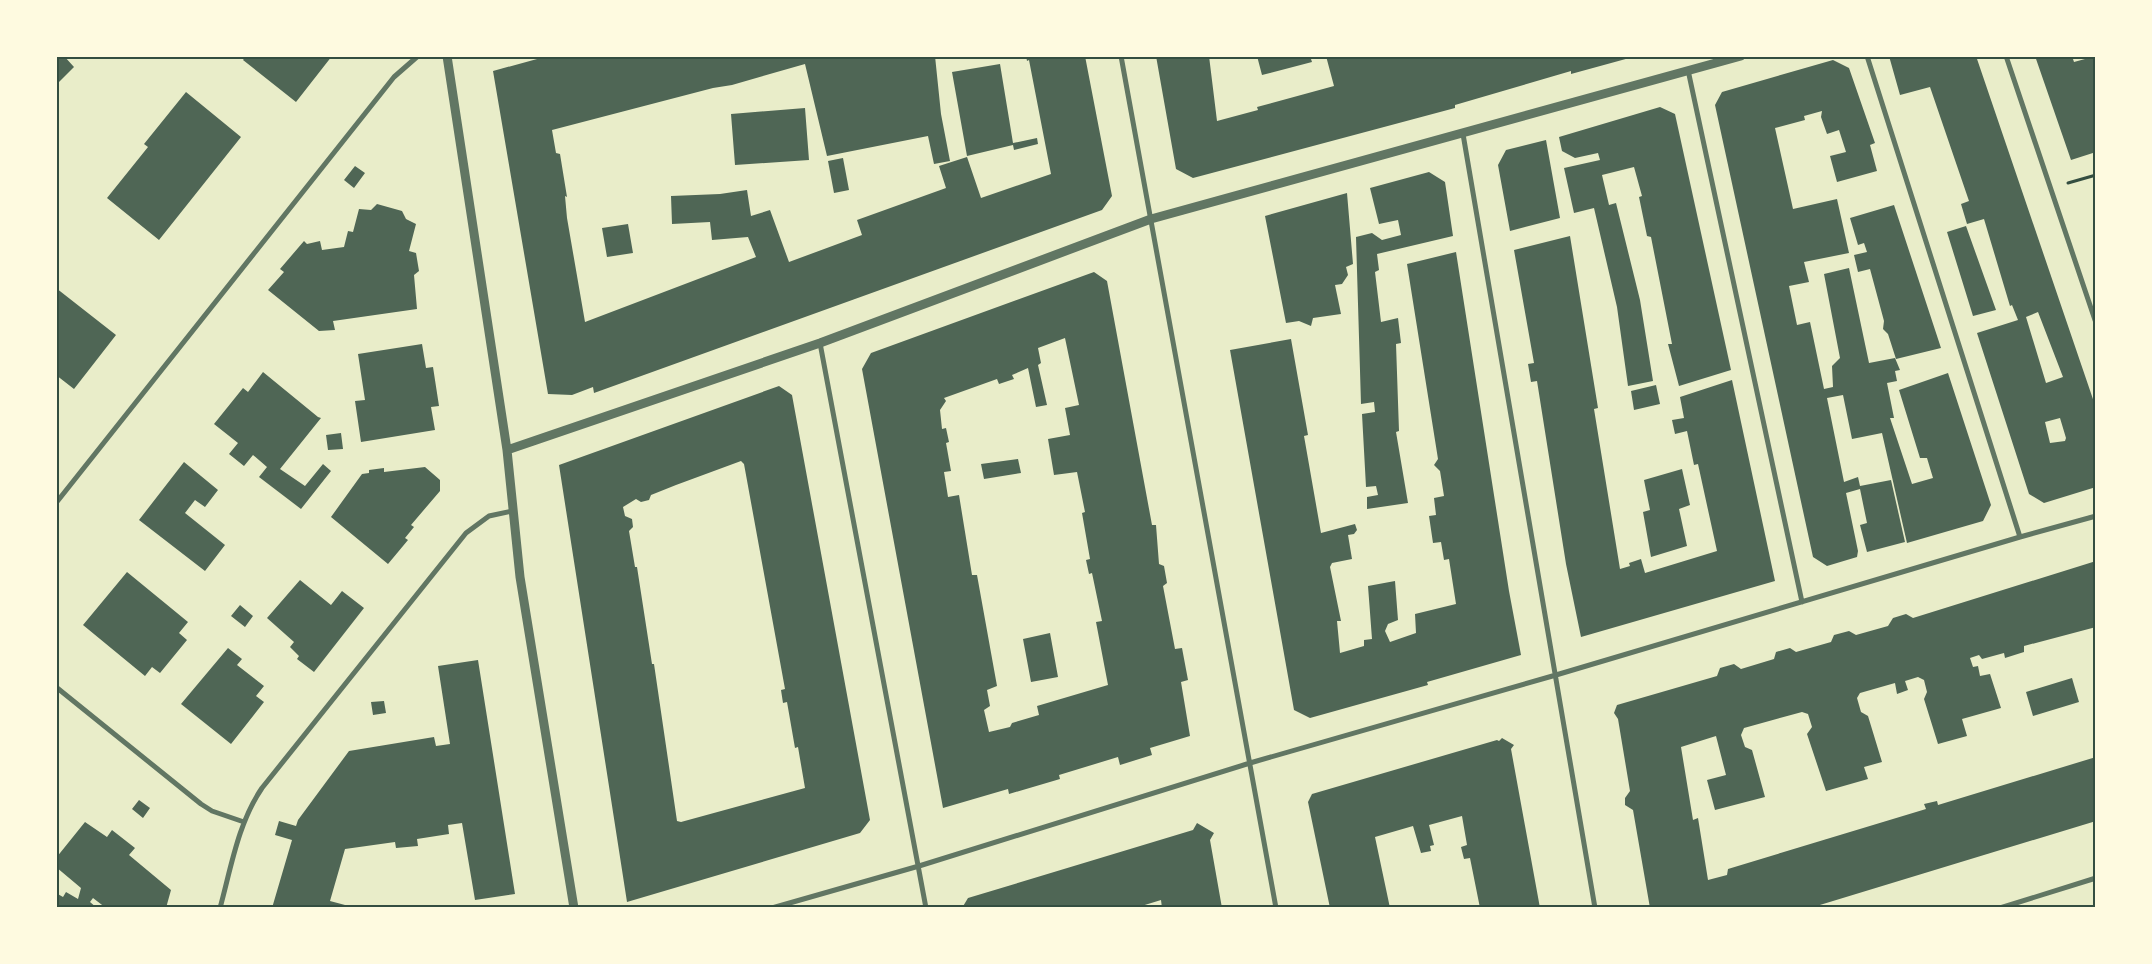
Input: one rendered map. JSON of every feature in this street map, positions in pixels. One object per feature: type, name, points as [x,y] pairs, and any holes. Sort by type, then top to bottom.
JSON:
[{"type":"street","points":[[56,503],[394,77],[418,56]]},
{"type":"street","points":[[448,56],[507,450],[521,586],[574,908]]},
{"type":"street","points":[[1121,56],[1276,908]]},
{"type":"street","points":[[507,450],[820,343],[1151,220],[1741,56]]},
{"type":"street","points":[[1867,56],[2020,536]]},
{"type":"street","points":[[2006,56],[2096,323]]},
{"type":"street","points":[[1688,70],[1802,602]]},
{"type":"street","points":[[1463,134],[1595,908]]},
{"type":"street","points":[[820,343],[926,908]]},
{"type":"street","points":[[220,908],[244,822],[249,808],[262,788],[466,533],[489,516],[512,511]]},
{"type":"street","points":[[772,908],[918,866],[1250,763],[1556,675],[2020,536],[2096,516]]},
{"type":"street","points":[[56,687],[201,804],[212,811],[244,822]]},
{"type":"street","points":[[2000,908],[2096,878]]},
{"type":"path","points":[[2050,188],[2096,175]]},
{"type":"building","points":[[56,56],[64,56],[74,67],[56,85]]},
{"type":"building","points":[[246,56],[332,56],[296,102],[243,60]]},
{"type":"building","points":[[548,56],[935,56],[941,114],[950,161],[934,164],[928,136],[827,156],[805,64],[732,85],[713,88],[552,130],[556,153],[560,154],[567,197],[565,196],[567,218],[585,322],[756,257],[748,237],[712,240],[710,222],[672,224],[671,196],[720,194],[747,190],[751,216],[770,210],[789,262],[862,235],[857,220],[946,188],[939,166],[967,157],[981,198],[1051,174],[1029,60],[1027,61],[1026,56],[1085,56],[1112,196],[1102,210],[594,393],[593,387],[572,395],[548,394],[493,71]]},
{"type":"building","points":[[1156,56],[1209,56],[1217,121],[1258,110],[1257,107],[1334,86],[1326,56],[1633,57],[1571,74],[1571,71],[1455,105],[1455,108],[1193,178],[1176,169]]},
{"type":"building","points":[[1257,56],[1310,56],[1312,62],[1262,75]]},
{"type":"building","points":[[1889,56],[1976,56],[2096,408],[2096,487],[2044,503],[2029,494],[1977,333],[2018,320],[2012,305],[2010,306],[1984,219],[1967,224],[1961,204],[1969,201],[1930,87],[1900,95]],"holes":[[[2038,312],[2063,377],[2046,383],[2026,317]],[[2060,418],[2066,438],[2065,441],[2050,443],[2045,422]]]},
{"type":"building","points":[[2035,56],[2072,56],[2074,62],[2096,56],[2096,152],[2071,160]]},
{"type":"building","points":[[1833,60],[1849,68],[1875,143],[1870,145],[1877,171],[1837,182],[1830,156],[1846,152],[1839,130],[1827,134],[1821,117],[1822,111],[1804,116],[1805,120],[1775,128],[1793,209],[1837,199],[1849,253],[1804,262],[1809,282],[1789,286],[1797,325],[1810,322],[1824,389],[1833,387],[1832,366],[1840,358],[1824,274],[1849,268],[1869,363],[1895,358],[1900,370],[1895,371],[1897,381],[1887,383],[1894,418],[1890,418],[1912,484],[1933,478],[1927,458],[1920,458],[1899,390],[1948,373],[1991,505],[1983,521],[1907,543],[1882,433],[1852,439],[1843,395],[1827,398],[1844,482],[1858,477],[1860,486],[1891,480],[1905,542],[1867,552],[1860,525],[1867,523],[1860,489],[1846,493],[1858,551],[1857,557],[1827,566],[1813,557],[1715,105],[1722,92]]},
{"type":"building","points":[[1000,64],[1013,143],[1037,138],[1038,144],[1014,150],[1013,145],[967,156],[952,72]]},
{"type":"building","points":[[186,92],[241,137],[159,240],[107,198],[148,147],[144,144]]},
{"type":"building","points":[[1660,107],[1675,114],[1731,370],[1679,386],[1668,344],[1672,344],[1651,237],[1647,236],[1639,197],[1642,196],[1634,167],[1602,175],[1609,205],[1616,203],[1640,300],[1653,381],[1628,386],[1617,307],[1594,208],[1574,213],[1564,168],[1600,160],[1598,153],[1575,158],[1562,151],[1559,137]]},
{"type":"building","points":[[805,108],[809,160],[735,165],[731,114]]},
{"type":"building","points":[[1546,140],[1560,218],[1510,231],[1498,165],[1506,150]]},
{"type":"building","points":[[843,158],[849,190],[834,193],[828,161]]},
{"type":"building","points":[[355,166],[365,173],[354,188],[344,180]]},
{"type":"building","points":[[1429,172],[1445,182],[1453,236],[1377,254],[1379,270],[1375,272],[1381,322],[1398,318],[1401,343],[1396,344],[1399,431],[1396,432],[1408,503],[1367,509],[1367,497],[1378,495],[1376,486],[1366,487],[1362,414],[1375,412],[1374,402],[1361,404],[1356,237],[1372,233],[1382,240],[1401,235],[1398,220],[1379,224],[1370,188]]},
{"type":"building","points":[[1347,193],[1353,264],[1346,267],[1348,275],[1342,284],[1335,285],[1341,314],[1313,318],[1311,326],[1299,321],[1286,323],[1265,216]]},
{"type":"building","points":[[377,204],[402,211],[406,219],[416,224],[409,251],[416,253],[419,271],[414,275],[417,309],[333,321],[335,330],[319,331],[268,290],[284,272],[280,269],[304,241],[307,244],[320,241],[322,250],[344,247],[348,231],[353,232],[359,209],[371,210]]},
{"type":"building","points":[[1894,205],[1941,348],[1896,359],[1888,334],[1883,329],[1884,321],[1870,269],[1858,272],[1854,255],[1867,252],[1864,243],[1858,245],[1850,218]]},
{"type":"building","points":[[628,224],[633,253],[607,257],[602,228]]},
{"type":"building","points":[[1966,226],[1996,310],[1973,316],[1947,232]]},
{"type":"building","points":[[1570,236],[1598,408],[1594,409],[1620,569],[1630,566],[1629,563],[1641,559],[1645,573],[1717,551],[1698,464],[1694,465],[1687,431],[1675,434],[1672,420],[1684,418],[1680,397],[1732,380],[1775,581],[1581,637],[1566,564],[1537,381],[1531,382],[1528,364],[1534,363],[1514,250]]},
{"type":"building","points":[[1456,252],[1509,591],[1521,655],[1427,682],[1428,685],[1310,718],[1294,710],[1230,350],[1291,339],[1308,435],[1304,436],[1321,533],[1355,524],[1357,530],[1354,534],[1348,535],[1352,559],[1332,563],[1330,567],[1341,621],[1337,621],[1340,653],[1364,646],[1364,640],[1372,639],[1368,586],[1395,581],[1398,620],[1388,624],[1385,631],[1390,642],[1416,633],[1415,614],[1456,604],[1449,559],[1444,560],[1441,542],[1433,543],[1429,516],[1436,515],[1434,498],[1444,496],[1440,471],[1434,465],[1438,459],[1407,264]]},
{"type":"building","points":[[1094,272],[1107,281],[1152,525],[1156,525],[1159,564],[1164,566],[1167,583],[1163,586],[1175,649],[1182,648],[1188,680],[1181,682],[1190,736],[1150,748],[1152,755],[1120,765],[1118,757],[1059,775],[1060,779],[1009,794],[1008,789],[943,808],[862,369],[871,353]],"holes":[[[1065,338],[1079,405],[1065,408],[1070,435],[1048,439],[1054,475],[1077,472],[1085,512],[1082,513],[1090,559],[1086,560],[1089,574],[1092,573],[1102,621],[1096,622],[1108,685],[1037,706],[1039,715],[1012,723],[1010,727],[989,732],[984,710],[990,706],[987,690],[997,686],[977,575],[972,575],[959,495],[948,497],[944,472],[951,471],[946,443],[949,442],[946,428],[942,429],[940,410],[946,401],[944,398],[997,379],[999,384],[1014,379],[1012,375],[1028,368],[1036,407],[1047,405],[1038,365],[1041,363],[1038,348]]]},
{"type":"building","points":[[56,288],[116,335],[74,389],[56,375]]},
{"type":"building","points":[[422,344],[426,368],[433,367],[439,406],[431,407],[435,430],[361,442],[355,401],[365,400],[358,354]]},
{"type":"building","points":[[263,372],[321,418],[280,469],[305,486],[323,464],[331,471],[301,509],[259,477],[267,467],[253,455],[244,466],[229,454],[238,443],[214,424],[243,388],[248,392]]},
{"type":"building","points":[[1656,385],[1660,404],[1634,410],[1631,391]]},
{"type":"building","points":[[779,386],[792,395],[870,820],[860,833],[627,902],[559,465]],"holes":[[[741,461],[744,464],[785,689],[781,690],[783,703],[787,702],[795,748],[798,747],[805,788],[681,822],[677,821],[654,664],[652,664],[637,567],[635,567],[629,531],[633,527],[632,519],[625,516],[623,507],[636,499],[641,502],[649,500],[651,495]]]},
{"type":"building","points":[[341,433],[343,449],[328,450],[326,435]]},
{"type":"building","points":[[1018,459],[1021,473],[984,479],[981,464]]},
{"type":"building","points":[[184,462],[218,490],[205,507],[195,500],[185,513],[225,545],[205,571],[139,520]]},
{"type":"building","points":[[425,467],[440,480],[440,491],[411,525],[414,527],[405,538],[408,540],[388,564],[331,517],[362,474],[369,473],[369,470],[384,468],[384,472]]},
{"type":"building","points":[[1682,469],[1690,505],[1679,509],[1687,546],[1651,557],[1643,512],[1650,510],[1644,480]]},
{"type":"building","points":[[2096,561],[2096,627],[2024,646],[2024,652],[2005,658],[2004,653],[1982,659],[1979,655],[1970,658],[1973,667],[1978,666],[1980,676],[1990,674],[2001,708],[1962,719],[1967,736],[1938,744],[1924,699],[1927,692],[1924,680],[1918,677],[1905,681],[1908,690],[1897,694],[1895,683],[1860,693],[1857,698],[1861,712],[1868,716],[1882,762],[1864,767],[1868,779],[1826,791],[1807,734],[1812,727],[1808,714],[1802,712],[1744,728],[1741,735],[1745,747],[1752,750],[1765,797],[1715,810],[1707,780],[1726,775],[1716,736],[1681,747],[1693,820],[1698,818],[1708,880],[1727,875],[1728,869],[1926,809],[1924,804],[1937,801],[1938,805],[2096,757],[2096,821],[1810,908],[1650,908],[1633,810],[1625,805],[1625,798],[1630,791],[1618,719],[1614,713],[1617,705],[1717,676],[1720,668],[1734,664],[1741,669],[1774,659],[1776,652],[1790,648],[1796,652],[1831,642],[1834,635],[1849,631],[1856,635],[1888,626],[1893,618],[1906,614],[1913,618]]},
{"type":"building","points":[[127,572],[188,622],[179,633],[187,640],[160,673],[152,667],[145,676],[83,625]]},
{"type":"building","points":[[300,580],[331,605],[342,591],[364,608],[314,672],[297,659],[299,656],[290,647],[294,642],[267,618]]},
{"type":"building","points":[[240,605],[253,616],[245,627],[231,616]]},
{"type":"building","points":[[1050,633],[1058,677],[1031,682],[1023,639]]},
{"type":"building","points":[[228,648],[242,659],[237,665],[264,686],[256,696],[264,702],[231,744],[181,704]]},
{"type":"building","points":[[478,660],[515,894],[475,900],[462,823],[448,825],[449,834],[417,839],[418,846],[396,848],[395,842],[345,849],[330,901],[345,905],[344,908],[272,908],[292,840],[275,835],[279,821],[296,826],[298,820],[349,751],[434,737],[436,746],[450,744],[438,666]]},
{"type":"building","points":[[2072,678],[2079,702],[2033,716],[2026,692]]},
{"type":"building","points":[[384,701],[386,713],[373,715],[371,702]]},
{"type":"building","points":[[1502,738],[1514,745],[1511,749],[1540,908],[1480,908],[1470,858],[1464,859],[1461,847],[1467,845],[1462,816],[1429,825],[1434,845],[1430,846],[1431,851],[1421,853],[1413,826],[1375,837],[1390,908],[1330,908],[1308,802],[1312,794],[1497,740],[1499,741]]},
{"type":"building","points":[[139,800],[150,808],[143,818],[132,809]]},
{"type":"building","points":[[85,822],[107,837],[112,830],[135,848],[129,855],[171,890],[166,908],[106,908],[93,898],[90,902],[97,908],[56,908],[56,893],[63,897],[66,892],[78,899],[81,888],[56,867],[56,858]]},
{"type":"building","points":[[1197,823],[1214,833],[1210,840],[1222,908],[1162,908],[1161,900],[1135,908],[962,908],[968,898],[1193,830]]}]
